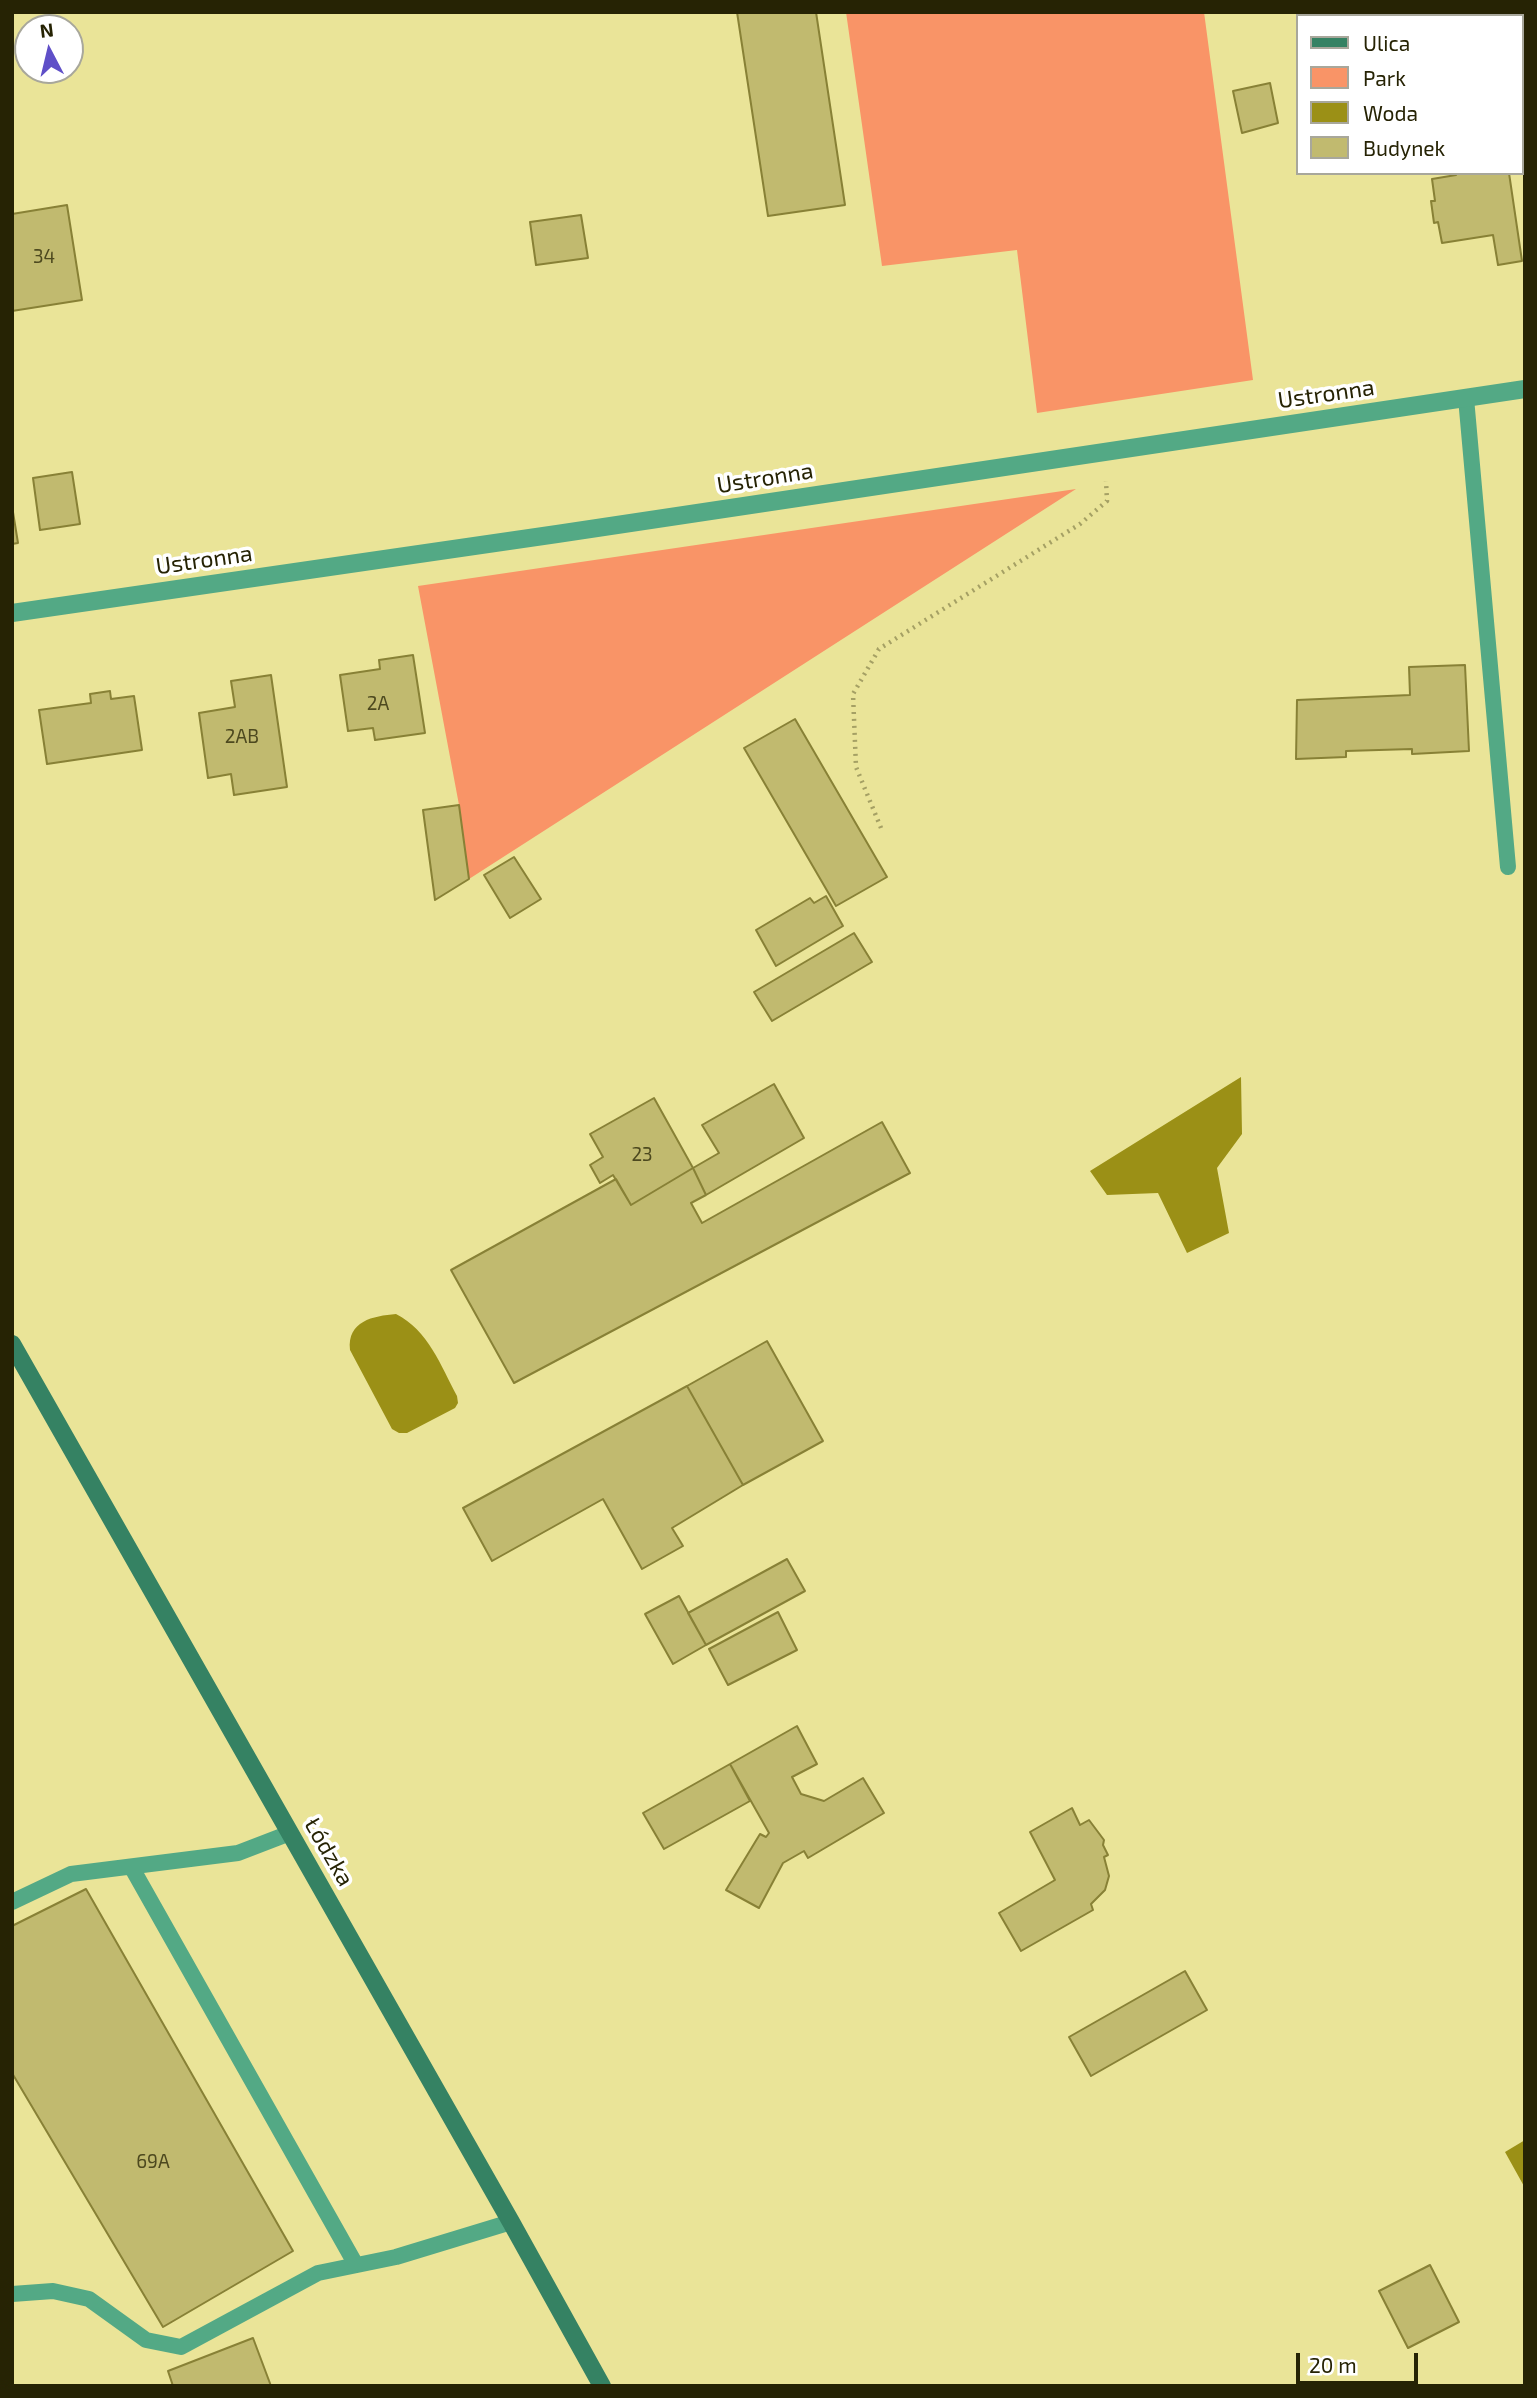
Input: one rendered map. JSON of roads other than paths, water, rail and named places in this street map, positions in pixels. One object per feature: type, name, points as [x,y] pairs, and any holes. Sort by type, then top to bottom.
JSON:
[{"type":"street","name":"Ustronna","points":[[12,613],[1525,389]]},
{"type":"street","name":"Łódzka","points":[[12,1344],[602,2386]]},
{"type":"lane","points":[[1466,398],[1508,867]]},
{"type":"lane","points":[[12,1902],[71,1874],[238,1853],[290,1833]]},
{"type":"lane","points":[[132,1868],[356,2265]]},
{"type":"lane","points":[[12,2294],[53,2291],[89,2299],[146,2340],[181,2347],[318,2273],[396,2257],[511,2222]]},
{"type":"water","points":[[1241,1077],[1242,1134],[1217,1168],[1229,1233],[1187,1253],[1158,1193],[1107,1195],[1090,1171]]},
{"type":"water","points":[[396,1314],[417,1329],[425,1339],[457,1396],[458,1403],[455,1408],[407,1433],[392,1429],[350,1350],[350,1340],[357,1326],[379,1316]]},
{"type":"water","points":[[1525,2140],[1525,2188],[1505,2152]]}]
